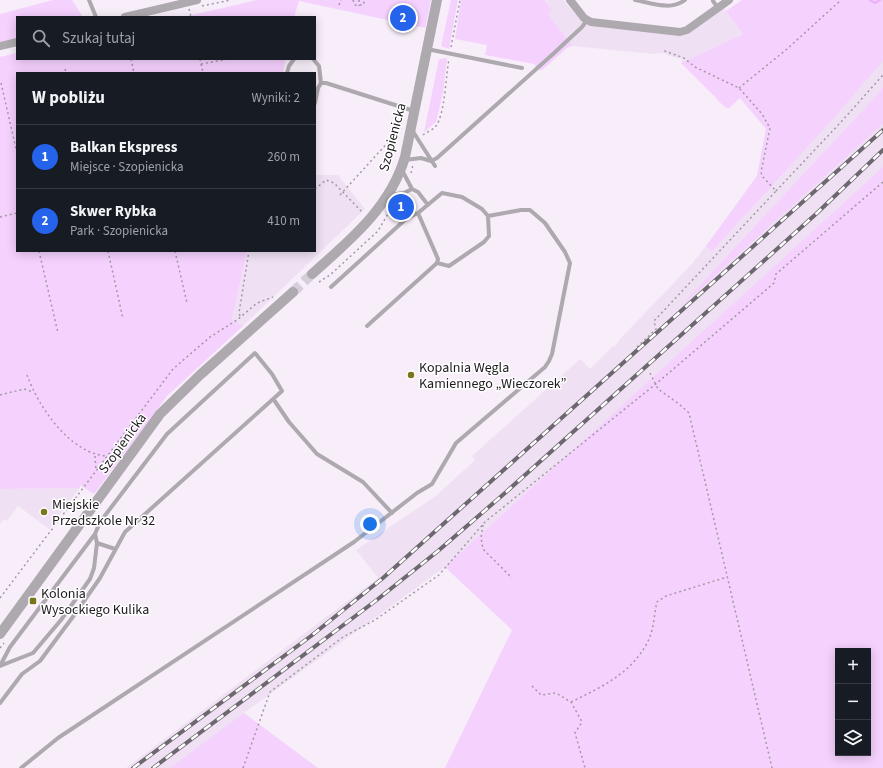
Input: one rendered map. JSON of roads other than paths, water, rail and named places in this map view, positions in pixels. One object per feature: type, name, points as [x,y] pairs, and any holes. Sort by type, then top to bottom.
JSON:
[{"type":"street","points":[[129,16],[197,0]]},
{"type":"street","name":"Szopienicka","points":[[316,278],[366,224],[388,195],[402,164],[407,130],[414,111],[437,0]]},
{"type":"street","points":[[570,0],[579,13],[587,20],[597,23],[642,24],[683,32],[716,5],[729,0]]},
{"type":"street","points":[[0,46],[16,42]]},
{"type":"street","name":"Szopienicka","points":[[0,634],[160,414],[200,375],[293,292]]},
{"type":"lane","points":[[89,0],[96,16]]},
{"type":"lane","points":[[636,0],[644,4],[667,6],[680,4],[685,0]]},
{"type":"lane","points":[[428,205],[418,192],[412,189],[402,164],[421,158],[431,161],[437,158],[553,54],[582,27],[587,20]]},
{"type":"lane","points":[[427,49],[522,68]]},
{"type":"lane","points":[[288,72],[294,60]]},
{"type":"lane","points":[[314,60],[319,66],[322,83],[318,88],[316,98]]},
{"type":"lane","points":[[322,83],[414,111]]},
{"type":"lane","points":[[407,130],[435,166]]},
{"type":"lane","points":[[388,195],[404,194],[412,189]]},
{"type":"lane","points":[[331,287],[407,218],[418,213],[442,193],[462,197],[482,209],[488,216],[489,236],[484,242],[449,266],[437,263]]},
{"type":"lane","points":[[21,768],[58,738],[354,542],[417,493],[432,484],[456,443],[549,361],[570,263],[565,252],[545,223],[530,210],[521,210],[488,216]]},
{"type":"lane","points":[[367,326],[437,263],[438,259],[418,213]]},
{"type":"lane","points":[[0,703],[22,674],[40,662],[100,578],[125,532],[274,400],[282,391],[272,374],[255,353],[167,434],[100,522],[95,534],[10,647],[1,665]]},
{"type":"lane","points":[[274,400],[289,422],[317,454],[363,482],[392,513]]},
{"type":"lane","points":[[1,665],[34,654],[61,620],[90,579],[94,568],[97,543],[95,534]]},
{"type":"lane","points":[[97,543],[115,549]]},
{"type":"waterway","points":[[870,0],[875,3],[880,0]]},
{"type":"tunnel","points":[[293,292],[312,274]]},
{"type":"railway","points":[[133,768],[311,636],[383,578],[883,130]]},
{"type":"railway","points":[[153,768],[378,599],[438,551],[505,493],[816,214],[883,150]]},
{"type":"place","name":"Skwer Rybka","points":[[403,18]]},
{"type":"place","name":"Balkan Ekspress","points":[[401,207]]},
{"type":"place","name":"Kopalnia Węgla Kamiennego „Wieczorek”","points":[[411,375]]},
{"type":"place","name":"Miejskie Przedszkole Nr 32","points":[[44,512]]},
{"type":"place","name":"Kolonia Wysockiego Kulika","points":[[33,601]]}]
